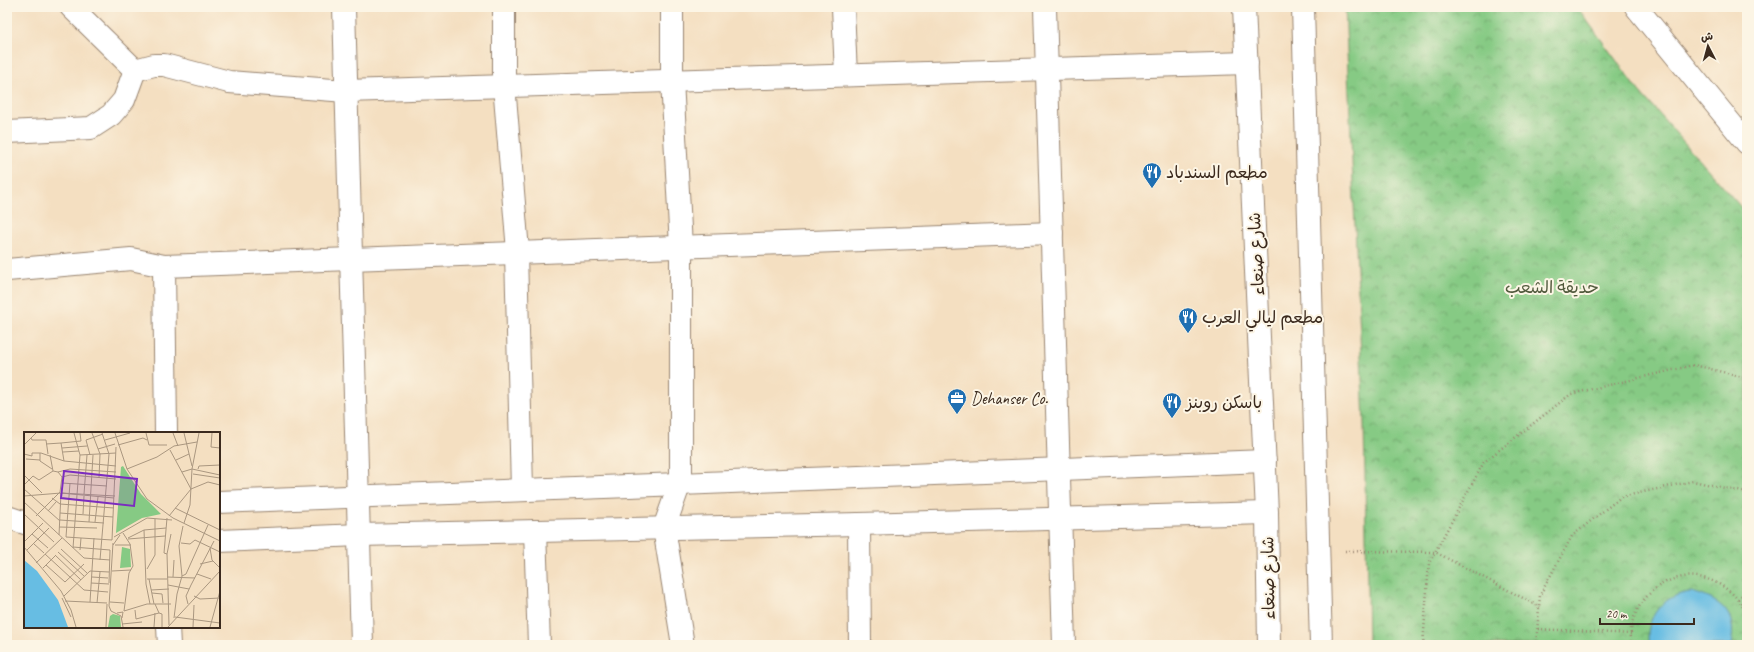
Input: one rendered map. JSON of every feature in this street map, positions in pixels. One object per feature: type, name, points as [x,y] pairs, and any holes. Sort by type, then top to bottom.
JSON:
[{"type":"main road","points":[[70,7],[135,70]]},
{"type":"main road","points":[[344,7],[362,645]]},
{"type":"main road","points":[[504,7],[504,85],[518,251],[516,254],[522,489]]},
{"type":"main road","points":[[672,7],[672,80],[681,247],[681,480],[664,528],[683,645]]},
{"type":"main road","points":[[843,7],[846,75]]},
{"type":"main road","points":[[1045,7],[1064,645]]},
{"type":"main road","name":"شارع صنعاء","points":[[1244,7],[1265,461],[1270,645]]},
{"type":"main road","points":[[1303,7],[1321,645]]},
{"type":"main road","points":[[1636,7],[1747,143]]},
{"type":"main road","points":[[135,70],[154,65],[164,65],[229,82],[346,91],[1247,63]]},
{"type":"main road","points":[[7,132],[91,128],[111,115],[124,100],[135,70]]},
{"type":"main road","points":[[7,270],[131,259],[164,266],[1052,233]]},
{"type":"main road","points":[[164,266],[166,432]]},
{"type":"main road","points":[[220,502],[358,495],[1265,461]]},
{"type":"main road","points":[[7,510],[24,510]]},
{"type":"main road","points":[[220,541],[359,535],[1267,513]]},
{"type":"main road","points":[[7,517],[24,523]]},
{"type":"main road","points":[[859,524],[860,645]]},
{"type":"main road","points":[[535,531],[539,645]]},
{"type":"main road","points":[[168,628],[169,645]]},
{"type":"path","points":[[1423,645],[1430,563],[1484,462],[1571,394],[1694,365],[1747,378]]},
{"type":"path","points":[[1536,645],[1540,595],[1572,536],[1621,497],[1694,481],[1747,493]]},
{"type":"path","points":[[1319,551],[1435,552],[1540,607]]},
{"type":"path","points":[[1631,645],[1632,621],[1645,596],[1662,583],[1682,576],[1693,576],[1720,583],[1738,598],[1745,610],[1747,618]]},
{"type":"path","points":[[1738,598],[1747,590]]},
{"type":"path","points":[[1538,629],[1632,634]]},
{"type":"green space","name":"حديقة الشعب","points":[[1345,7],[1577,7],[1639,91],[1747,214],[1747,645],[1368,645],[1364,423]]},
{"type":"water","points":[[1692,592],[1711,599],[1725,609],[1732,624],[1731,645],[1649,645],[1649,625],[1658,609],[1673,597],[1682,593]]},
{"type":"place","name":"مطعم السندباد","points":[[1152,189]]},
{"type":"place","name":"مطعم ليالي العرب","points":[[1188,334]]},
{"type":"place","name":"Dehanser Co.","points":[[957,415]]},
{"type":"place","name":"باسكن روبنز","points":[[1172,419]]}]
